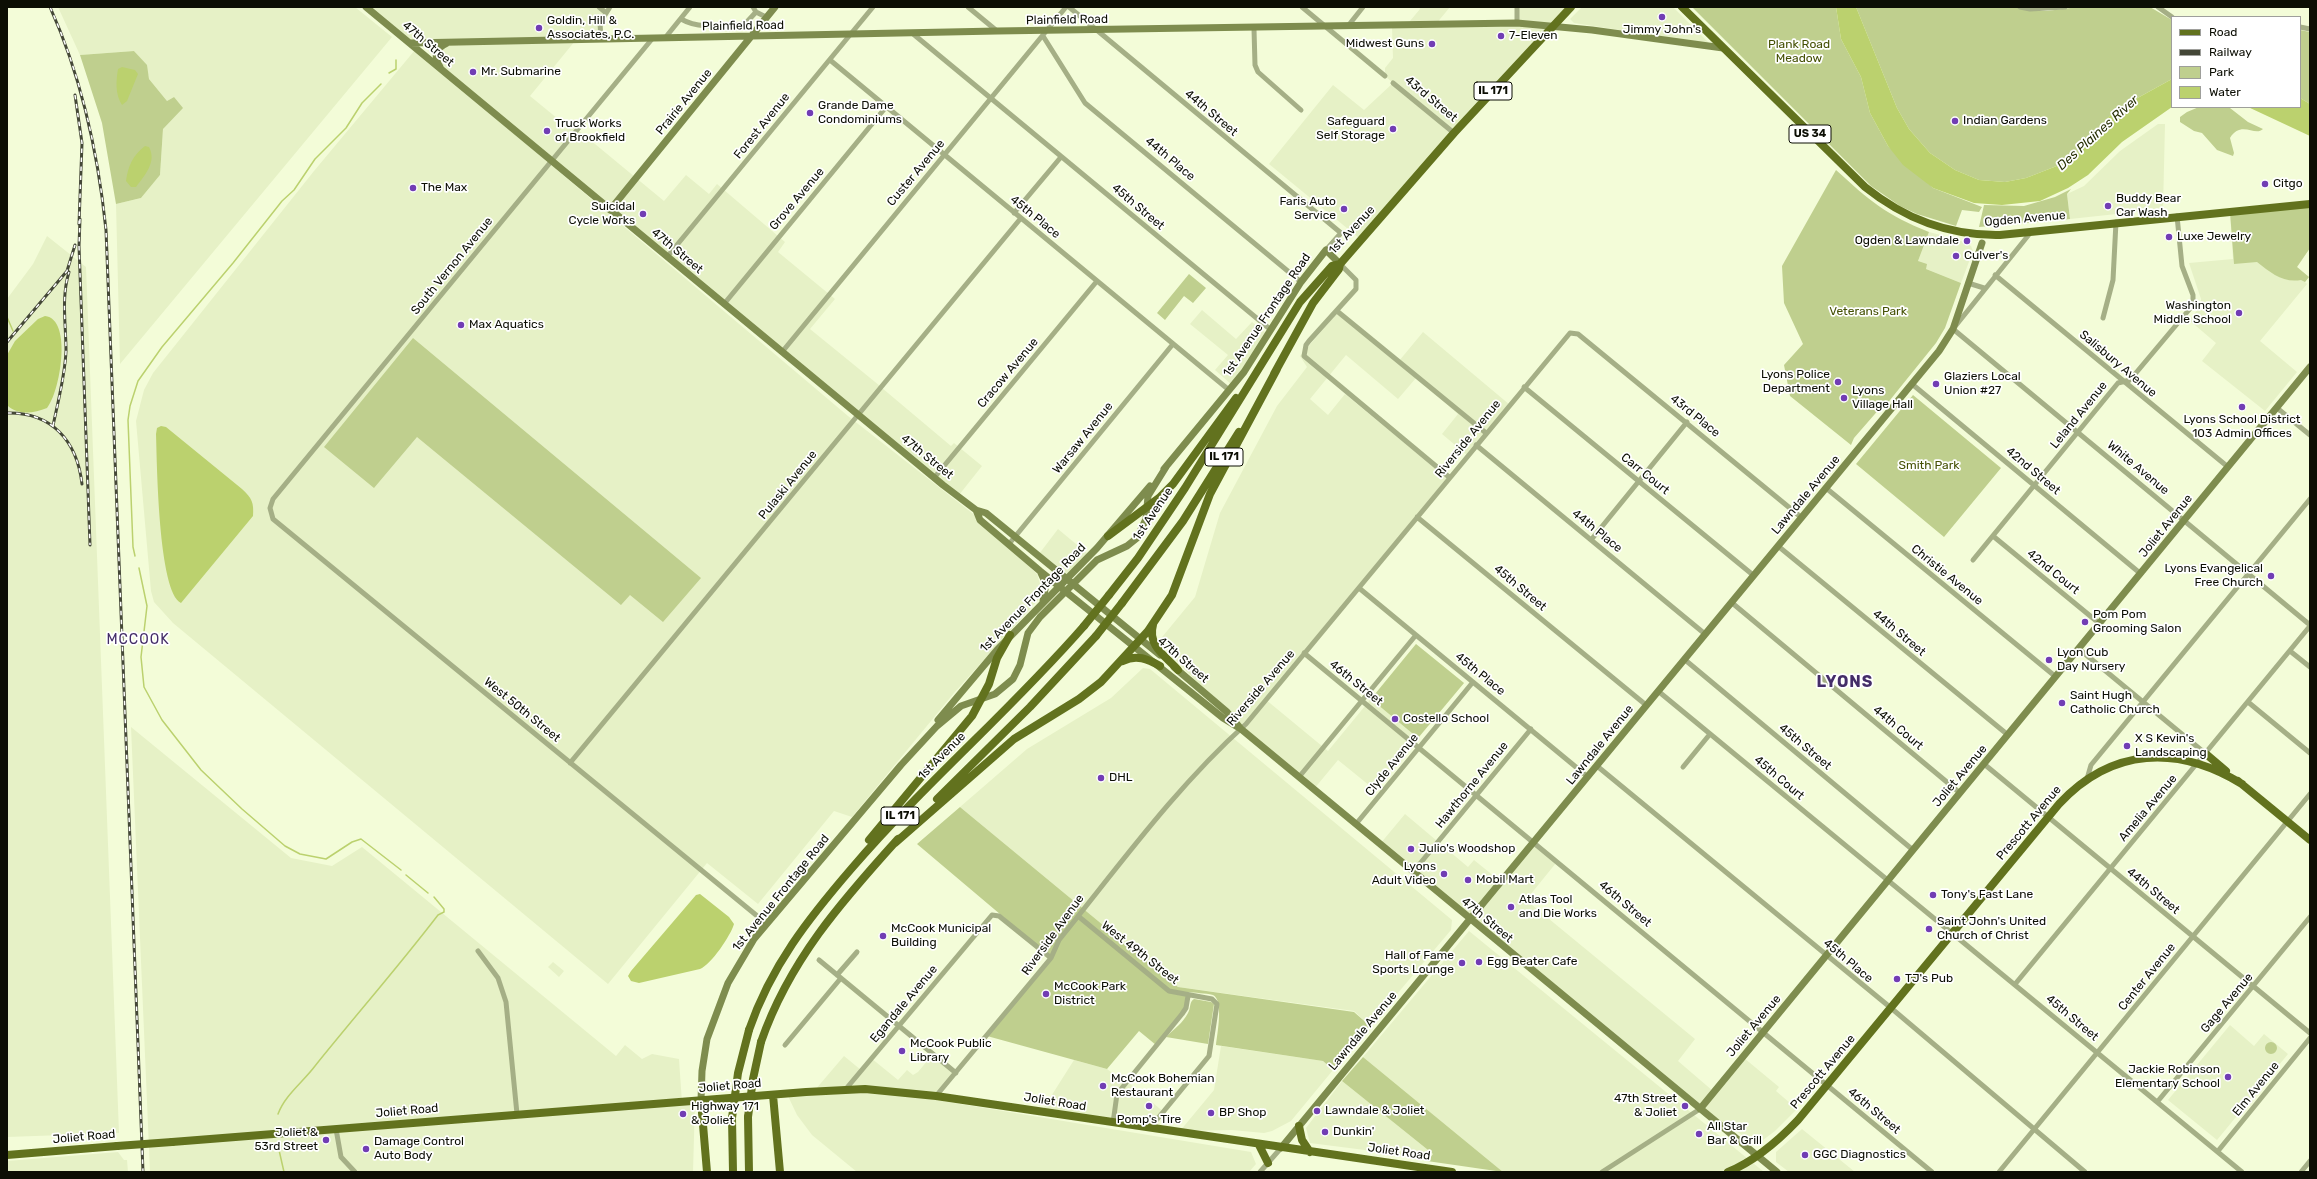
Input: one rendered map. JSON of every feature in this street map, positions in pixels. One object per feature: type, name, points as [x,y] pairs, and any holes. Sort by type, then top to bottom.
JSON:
[{"type":"main road","name":"1st Avenue","points":[[733,1172],[732,1118],[738,1073],[749,1030],[776,969],[794,940],[880,836],[1031,684],[1109,596],[1178,500],[1310,290],[1332,266],[1340,264],[1454,133],[1571,7]]},
{"type":"main road","name":"Ogden Avenue","points":[[1682,7],[1865,187],[1896,209],[1925,223],[1983,239],[2116,222],[2310,204]]},
{"type":"main road","name":"IL 171","points":[[749,1172],[748,1117],[753,1079],[761,1042],[780,994],[798,962],[845,901],[895,843],[1030,707],[1096,636],[1154,562],[1190,510],[1277,369],[1313,303],[1339,270],[1340,264]]},
{"type":"main road","points":[[1108,536],[1165,493],[1184,472],[1272,349]]},
{"type":"main road","points":[[895,843],[1014,739],[1088,692],[1119,664],[1154,624],[1172,595],[1210,494],[1277,369]]},
{"type":"main road","points":[[1154,624],[1151,636],[1156,648],[1178,670]]},
{"type":"main road","points":[[820,907],[856,856],[963,728],[982,698],[997,658],[1010,635]]},
{"type":"main road","points":[[1119,664],[1136,657],[1151,661],[1160,666]]},
{"type":"main road","points":[[2206,754],[2310,840]]},
{"type":"main road","points":[[2087,779],[2115,765],[2160,757],[2198,762],[2222,772],[2242,784]]},
{"type":"main road","name":"Prescott Avenue","points":[[1758,1156],[1785,1133],[1828,1086],[2048,817],[2069,793],[2087,779]]},
{"type":"main road","name":"Joliet Road","points":[[7,1155],[773,1095],[845,1090],[884,1090],[936,1096],[1259,1145],[1452,1172]]},
{"type":"main road","points":[[773,1095],[780,1172]]},
{"type":"main road","points":[[701,1101],[707,1172]]},
{"type":"main road","points":[[1299,1126],[1302,1140],[1310,1152]]},
{"type":"main road","points":[[1259,1145],[1268,1163]]},
{"type":"main road","points":[[1728,1172],[1758,1156]]},
{"type":"street","name":"47th Street","points":[[366,7],[551,162],[934,478],[976,510],[986,513],[1141,639],[1227,712],[1241,729]]},
{"type":"street","points":[[599,7],[605,12]]},
{"type":"street","points":[[601,39],[600,23],[605,12],[610,7]]},
{"type":"street","points":[[665,38],[690,7]]},
{"type":"street","name":"Prairie Avenue","points":[[610,210],[775,7]]},
{"type":"street","name":"Forest Avenue","points":[[667,257],[873,7]]},
{"type":"street","points":[[968,7],[997,31]]},
{"type":"street","name":"44th Street","points":[[1067,7],[1341,233]]},
{"type":"street","name":"Custer Avenue","points":[[782,352],[1067,7]]},
{"type":"street","points":[[1302,7],[1385,76]]},
{"type":"street","points":[[1348,26],[1363,7]]},
{"type":"street","points":[[1517,24],[1518,7]]},
{"type":"street","points":[[2020,7],[2044,9],[2065,7]]},
{"type":"street","points":[[2158,7],[2171,16]]},
{"type":"street","points":[[681,19],[699,26],[745,24],[755,9],[766,18]]},
{"type":"street","name":"Plainfield Road","points":[[410,43],[997,31],[1045,34],[1096,30],[1254,29],[1348,26],[1517,24],[1553,26],[1723,48]]},
{"type":"street","points":[[1254,29],[1255,66],[1258,72],[1301,110]]},
{"type":"street","name":"45th Street","points":[[912,33],[1271,330]]},
{"type":"street","name":"44th Place","points":[[1045,34],[1085,103],[1301,282]]},
{"type":"street","name":"South Vernon Avenue","points":[[270,508],[274,499],[291,478],[652,39]]},
{"type":"street","points":[[442,70],[437,63],[436,54],[438,49],[449,42]]},
{"type":"street","name":"45th Place","points":[[830,60],[1229,390]]},
{"type":"street","name":"43rd Street","points":[[1393,83],[1454,133]]},
{"type":"street","name":"Grove Avenue","points":[[724,304],[886,107]]},
{"type":"street","points":[[1014,213],[1061,157]]},
{"type":"street","name":"Leland Avenue","points":[[1973,560],[2118,382],[2130,380],[2194,303],[2182,266],[2177,216]]},
{"type":"street","name":"Pulaski Avenue","points":[[570,763],[1021,218]]},
{"type":"street","points":[[2103,318],[2113,280],[2116,222]]},
{"type":"street","name":"Lawndale Avenue","points":[[1260,1172],[1912,384],[1984,288],[2031,232]]},
{"type":"street","name":"1st Avenue","points":[[1326,250],[1341,233]]},
{"type":"street","name":"Lawndale Avenue","points":[[1953,328],[1983,239]]},
{"type":"street","points":[[1326,250],[1353,275],[1357,285],[1353,294],[1309,341],[1304,350],[1304,356],[1323,374],[1449,477]]},
{"type":"street","name":"1st Avenue Frontage Road","points":[[701,1101],[704,1052],[714,1017],[733,972],[767,924],[918,746],[957,696],[1010,635],[1108,536],[1229,390],[1256,355],[1301,282],[1326,250]]},
{"type":"street","name":"Salisbury Avenue","points":[[1995,275],[2228,467]]},
{"type":"street","name":"Cracow Avenue","points":[[934,478],[1097,281]]},
{"type":"street","points":[[1968,283],[1984,288]]},
{"type":"street","points":[[1337,311],[1486,433]]},
{"type":"street","name":"White Avenue","points":[[1953,328],[2185,520],[2310,626]]},
{"type":"street","name":"Riverside Avenue","points":[[936,1096],[1051,958],[1059,940],[1204,764],[1241,729],[1524,387],[1570,333],[1574,332]]},
{"type":"street","name":"43rd Place","points":[[1574,332],[1687,422],[1802,518]]},
{"type":"street","name":"Warsaw Avenue","points":[[1009,544],[1173,344]]},
{"type":"street","name":"Joliet Avenue","points":[[1602,1172],[1700,1109],[2310,367]]},
{"type":"street","name":"42nd Street","points":[[1912,384],[2141,574]]},
{"type":"street","name":"Carr Court","points":[[1524,387],[1753,576]]},
{"type":"street","points":[[2277,408],[2310,435]]},
{"type":"street","points":[[1591,540],[1687,422]]},
{"type":"street","name":"44th Place","points":[[1476,445],[1705,634]]},
{"type":"street","name":"1st Avenue Frontage Road","points":[[918,746],[953,712],[966,703],[995,694],[1013,679],[1020,665],[1028,633],[1040,616],[1097,560],[1127,546],[1137,538],[1144,526],[1146,508],[1151,490],[1166,466]]},
{"type":"street","name":"Christie Avenue","points":[[1826,488],[2056,677]]},
{"type":"street","name":"Prescott Avenue","points":[[2087,779],[2091,765],[2310,498]]},
{"type":"street","name":"West 50th Street","points":[[270,508],[273,519],[767,924]]},
{"type":"street","name":"47th Street","points":[[976,510],[980,520],[1040,571],[1223,718],[1241,729],[1470,920],[1777,1172]]},
{"type":"street","name":"45th Street","points":[[1417,517],[1646,705]]},
{"type":"street","name":"42nd Court","points":[[1993,536],[2100,624]]},
{"type":"street","name":"44th Street","points":[[1778,546],[2008,735]]},
{"type":"street","points":[[1040,571],[1046,584],[1043,601]]},
{"type":"street","name":"45th Place","points":[[1358,588],[1588,777]]},
{"type":"street","name":"44th Court","points":[[1731,602],[1960,793]]},
{"type":"street","name":"Amelia Avenue","points":[[2016,983],[2310,626]]},
{"type":"street","points":[[1299,777],[1416,635]]},
{"type":"street","points":[[2079,649],[2206,754]]},
{"type":"street","points":[[2290,651],[2310,667]]},
{"type":"street","name":"46th Street","points":[[1304,653],[1932,1172]]},
{"type":"street","name":"45th Street","points":[[1684,659],[1913,850]]},
{"type":"street","name":"Clyde Avenue","points":[[1356,824],[1473,682]]},
{"type":"street","name":"45th Court","points":[[1658,691],[1888,880]]},
{"type":"street","points":[[2248,702],[2310,753]]},
{"type":"street","name":"Hawthorne Avenue","points":[[1413,872],[1531,729]]},
{"type":"street","points":[[1684,767],[1710,734]]},
{"type":"street","name":"44th Street","points":[[1984,764],[2310,1033]]},
{"type":"street","name":"45th Place","points":[[1597,766],[1891,1008],[2085,1172]]},
{"type":"street","name":"Center Avenue","points":[[1999,1172],[2310,794]]},
{"type":"street","name":"45th Street","points":[[1888,880],[2016,983],[2242,1172]]},
{"type":"street","name":"Egandale Avenue","points":[[845,1090],[988,918],[994,914],[1051,958]]},
{"type":"street","name":"West 49th Street","points":[[1078,916],[1169,991],[1216,1001],[1218,1006],[1209,1056],[1150,1128]]},
{"type":"street","name":"Gage Avenue","points":[[2158,1102],[2310,918]]},
{"type":"street","points":[[478,951],[498,978],[506,1002],[517,1114]]},
{"type":"street","points":[[785,1046],[857,952]]},
{"type":"street","points":[[819,960],[956,1073]]},
{"type":"street","points":[[1113,1123],[1117,1094],[1182,1014],[1186,1008],[1188,996]]},
{"type":"street","name":"Elm Avenue","points":[[2218,1151],[2310,1038]]},
{"type":"street","points":[[336,1129],[341,1157],[355,1172]]},
{"type":"street","points":[[2301,1172],[2310,1161]]},
{"type":"shaded area","points":[[58,7],[355,7],[392,37],[120,364],[116,204],[141,198],[160,175],[163,129],[174,97],[167,101],[149,79],[146,65],[134,51],[80,55]]},
{"type":"shaded area","points":[[369,7],[596,7],[603,12],[599,21],[599,37],[409,41]]},
{"type":"shaded area","points":[[1419,7],[1450,7],[1436,24],[1516,25],[1517,7],[1569,7],[1359,238],[1269,164],[1333,85],[1364,110],[1393,83],[1385,76],[1385,68],[1393,58],[1392,27],[1405,27],[1420,9]]},
{"type":"shaded area","points":[[1582,7],[1673,7],[1710,44],[1574,23],[1570,19]]},
{"type":"shaded area","points":[[575,41],[530,96],[569,128],[572,125],[664,201],[686,175],[709,194],[717,184],[785,242],[778,252],[835,299],[810,329],[880,386],[858,412],[444,69],[439,57],[444,47],[450,44]]},
{"type":"shaded area","points":[[415,50],[848,416],[972,513],[1037,574],[1041,587],[1038,600],[954,693],[852,817],[834,811],[758,904],[707,863],[608,984],[173,623],[154,602],[151,591],[136,421],[144,390],[153,373],[314,171]]},
{"type":"shaded area","points":[[2158,124],[2165,124],[2163,209],[2070,219],[2067,194],[2084,186],[2120,151]]},
{"type":"shaded area","name":"Washington Middle School","points":[[2230,212],[2310,248],[2297,267],[2309,277],[2305,282],[2307,284],[2260,341],[2297,372],[2265,411],[2202,361],[2216,343],[2189,320],[2201,306],[2201,299],[2189,263],[2233,259]]},
{"type":"shaded area","points":[[1929,232],[1959,240],[1971,246],[1973,251],[1961,283],[1926,269],[1918,261]]},
{"type":"shaded area","points":[[47,236],[86,267],[119,1133],[7,1137],[7,299],[33,264]]},
{"type":"shaded area","points":[[1202,310],[1236,339],[1252,322],[1267,334],[1232,385],[1215,370],[1228,355],[1190,324]]},
{"type":"shaded area","points":[[1339,311],[1399,361],[1423,332],[1510,405],[1467,455],[1442,434],[1458,414],[1416,378],[1398,399],[1346,355],[1310,399],[1328,415],[1345,394],[1447,478],[1265,699],[1328,751],[1416,644],[1464,683],[1375,790],[1338,760],[1314,789],[1241,727],[1158,642],[1195,597],[1220,513],[1277,406],[1307,367],[1300,356]]},
{"type":"shaded area","points":[[882,388],[951,446],[954,443],[982,466],[959,495],[860,414]]},
{"type":"shaded area","points":[[1058,529],[1088,554],[1066,577],[1039,554]]},
{"type":"shaded area","points":[[1143,668],[1150,669],[1452,920],[1451,930],[1370,1026],[1354,1011],[1178,987],[960,807],[1027,749],[1111,698]]},
{"type":"shaded area","points":[[131,727],[291,858],[332,866],[362,847],[616,1056],[625,1045],[642,1059],[652,1054],[679,1059],[682,1103],[695,1102],[693,1172],[150,1172]]},
{"type":"shaded area","points":[[1405,814],[1468,867],[1474,860],[1500,881],[1532,842],[1556,863],[1526,900],[1695,1039],[1678,1061],[1713,1091],[1700,1107],[1380,844]]},
{"type":"shaded area","points":[[1469,931],[1764,1172],[1503,1172],[1363,1057]]},
{"type":"shaded area","points":[[553,962],[564,971],[559,977],[548,967]]},
{"type":"shaded area","name":"Jackie Robinson Elementary School","points":[[2230,1025],[2254,1046],[2264,1034],[2288,1054],[2217,1140],[2168,1100]]},
{"type":"shaded area","points":[[1221,1046],[1323,1061],[1333,1070],[1291,1121],[1272,1131],[1264,1133],[1232,1130],[1180,1131],[1214,1090]]},
{"type":"shaded area","points":[[933,1054],[955,1072],[936,1095],[815,1090],[844,1056],[861,1070],[871,1058],[898,1080],[907,1070],[913,1075],[918,1072]]},
{"type":"shaded area","points":[[1744,1058],[1779,1087],[1776,1091],[1797,1109],[1775,1131],[1759,1143],[1754,1143],[1703,1109]]},
{"type":"shaded area","points":[[1074,1060],[1107,1069],[1123,1081],[1124,1079],[1165,1113],[1154,1126],[1043,1109]]},
{"type":"shaded area","points":[[1342,1081],[1433,1154],[1427,1161],[1404,1155],[1310,1143],[1306,1128]]},
{"type":"shaded area","points":[[888,1092],[1251,1152],[1256,1164],[1249,1172],[857,1172],[812,1135],[797,1115],[788,1096]]},
{"type":"shaded area","points":[[1802,1129],[1855,1172],[1789,1172],[1776,1162],[1776,1152]]},
{"type":"shaded area","points":[[118,1152],[124,1160],[127,1160],[128,1172],[7,1172],[7,1161]]},
{"type":"green space","name":"Plank Road Meadow","points":[[1692,7],[1836,7],[1841,39],[1861,77],[1870,113],[1888,146],[1933,188],[1982,207],[1979,212],[1962,210],[1956,226],[1917,214],[1900,206],[1871,186]]},
{"type":"green space","points":[[1856,7],[2013,7],[2032,11],[2047,11],[2078,7],[2150,7],[2171,19],[2171,80],[2114,111],[2072,160],[2026,178],[2005,182],[1979,180],[1955,170],[1930,153],[1909,129],[1897,108]]},
{"type":"green space","points":[[2301,30],[2310,32],[2310,104],[2301,99]]},
{"type":"green space","points":[[134,51],[147,65],[149,79],[167,101],[174,97],[183,108],[163,129],[160,175],[141,198],[116,204],[102,123],[80,55]]},
{"type":"green space","points":[[2197,108],[2230,108],[2248,122],[2263,129],[2256,131],[2243,129],[2234,133],[2230,138],[2234,153],[2233,156],[2217,150],[2202,133],[2194,131],[2180,122],[2180,117]]},
{"type":"green space","name":"Veterans Park","points":[[1836,170],[1879,206],[1901,220],[1929,232],[1918,261],[1927,264],[1926,269],[1961,283],[1945,328],[1936,343],[1886,405],[1881,407],[1854,438],[1851,445],[1790,396],[1784,365],[1803,344],[1784,303],[1782,266]]},
{"type":"green space","points":[[2071,189],[2067,194],[2070,219],[1979,227],[1984,205],[2024,206],[2055,197]]},
{"type":"green space","points":[[2310,205],[2310,248],[2297,267],[2309,277],[2305,282],[2301,280],[2295,281],[2283,279],[2257,262],[2234,264],[2230,212]]},
{"type":"green space","points":[[1189,274],[1206,288],[1193,303],[1184,296],[1165,320],[1157,313]]},
{"type":"green space","points":[[413,338],[701,578],[663,622],[630,595],[621,605],[417,437],[374,488],[324,447]]},
{"type":"green space","name":"Smith Park","points":[[1913,395],[2001,468],[1944,537],[1856,464]]},
{"type":"green space","points":[[1416,644],[1464,683],[1418,738],[1371,699]]},
{"type":"green space","points":[[960,807],[1178,987],[1354,1012],[1370,1026],[1333,1070],[1323,1061],[1216,1045],[1219,1018],[1218,1004],[1213,995],[1203,993],[1188,992],[1186,1007],[1156,1045],[1139,1031],[1107,1069],[987,1036],[1052,958],[917,844]]},
{"type":"green space","points":[[1194,999],[1211,1002],[1214,1004],[1208,1044],[1166,1037],[1184,1020],[1189,1011],[1191,1002]]},
{"type":"green space","points":[[2271,1042],[2275,1044],[2277,1048],[2275,1052],[2271,1054],[2267,1052],[2265,1048],[2267,1044]]},
{"type":"green space","points":[[1363,1057],[1503,1172],[1427,1161],[1433,1154],[1342,1081]]},
{"type":"water","name":"Des Plaines River","points":[[1836,7],[1856,7],[1897,108],[1909,129],[1930,153],[1955,170],[1979,180],[2005,182],[2026,178],[2072,160],[2114,111],[2171,80],[2171,108],[2122,142],[2088,175],[2068,188],[2040,201],[2002,205],[1974,203],[1933,188],[1903,165],[1888,146],[1870,113],[1861,77],[1841,39]]},
{"type":"water","points":[[122,67],[135,70],[138,74],[127,101],[122,105],[117,92],[117,83],[118,69]]},
{"type":"water","points":[[2301,99],[2310,104],[2310,136],[2250,108],[2301,108]]},
{"type":"water","points":[[145,146],[149,147],[152,158],[151,163],[136,187],[131,187],[126,181],[128,170],[134,157]]},
{"type":"water","points":[[45,316],[54,320],[59,330],[61,342],[61,358],[56,388],[52,400],[47,408],[32,412],[16,411],[7,405],[7,355],[15,341],[38,319]]},
{"type":"water","points":[[161,426],[166,427],[242,489],[252,501],[253,508],[253,516],[181,603],[173,594],[163,552],[158,496],[156,434],[157,428]]},
{"type":"water","points":[[700,894],[729,917],[734,924],[725,942],[715,956],[710,962],[700,969],[639,983],[631,981],[628,976],[631,971],[696,895]]},
{"type":"waterway","points":[[389,73],[396,69],[396,60]]},
{"type":"waterway","points":[[135,556],[133,547],[128,420],[130,406],[138,381],[162,347],[233,263],[282,201],[294,190],[315,159],[346,128],[362,103],[381,84]]},
{"type":"waterway","points":[[7,317],[13,331]]},
{"type":"waterway","points":[[139,568],[147,606],[141,657],[144,687],[162,720],[201,770],[242,809],[285,846],[300,854],[326,859],[352,842],[361,839],[401,870]]},
{"type":"waterway","points":[[406,875],[428,893]]},
{"type":"waterway","points":[[278,1114],[285,1101],[438,915],[444,912],[444,909],[434,897]]},
{"type":"waterway","points":[[279,1150],[284,1172]]},
{"type":"railway","points":[[50,7],[80,88],[93,144],[103,201],[106,230],[143,1172]]},
{"type":"railway","points":[[75,95],[82,143],[79,224]]},
{"type":"railway","points":[[80,219],[79,246],[90,545]]},
{"type":"railway","points":[[7,342],[67,271],[75,245]]},
{"type":"railway","points":[[53,426],[61,388],[66,351],[64,311],[65,292],[69,272]]},
{"type":"railway","points":[[7,413],[23,414],[37,418],[60,432],[68,442],[74,455],[82,484]]},
{"type":"place","name":"Jimmy John's","points":[[1662,17]]},
{"type":"place","name":"Goldin, Hill & Associates, P.C.","points":[[539,28]]},
{"type":"place","name":"7-Eleven","points":[[1501,36]]},
{"type":"place","name":"Midwest Guns","points":[[1432,44]]},
{"type":"place","name":"Mr. Submarine","points":[[473,72]]},
{"type":"place","name":"Grande Dame Condominiums","points":[[810,113]]},
{"type":"place","name":"Indian Gardens","points":[[1955,121]]},
{"type":"place","name":"Safeguard Self Storage","points":[[1393,129]]},
{"type":"place","name":"Truck Works of Brookfield","points":[[547,131]]},
{"type":"place","name":"Citgo","points":[[2265,184]]},
{"type":"place","name":"The Max","points":[[413,188]]},
{"type":"place","name":"Buddy Bear Car Wash","points":[[2108,206]]},
{"type":"place","name":"Faris Auto Service","points":[[1344,209]]},
{"type":"place","name":"Suicidal Cycle Works","points":[[643,214]]},
{"type":"place","name":"Luxe Jewelry","points":[[2169,237]]},
{"type":"place","name":"Ogden & Lawndale","points":[[1967,241]]},
{"type":"place","name":"Culver's","points":[[1956,256]]},
{"type":"place","name":"Washington Middle School","points":[[2239,313]]},
{"type":"place","name":"Max Aquatics","points":[[461,325]]},
{"type":"place","name":"Lyons Police Department","points":[[1838,382]]},
{"type":"place","name":"Glaziers Local Union #27","points":[[1936,384]]},
{"type":"place","name":"Lyons Village Hall","points":[[1844,398]]},
{"type":"place","name":"Lyons School District 103 Admin Offices","points":[[2242,407]]},
{"type":"place","name":"Lyons Evangelical Free Church","points":[[2271,576]]},
{"type":"place","name":"Pom Pom Grooming Salon","points":[[2085,622]]},
{"type":"place","name":"Lyon Cub Day Nursery","points":[[2049,660]]},
{"type":"place","name":"Saint Hugh Catholic Church","points":[[2062,703]]},
{"type":"place","name":"Costello School","points":[[1395,719]]},
{"type":"place","name":"X S Kevin's Landscaping","points":[[2127,746]]},
{"type":"place","name":"DHL","points":[[1101,778]]},
{"type":"place","name":"Julio's Woodshop","points":[[1411,849]]},
{"type":"place","name":"Lyons Adult Video","points":[[1444,874]]},
{"type":"place","name":"Mobil Mart","points":[[1468,880]]},
{"type":"place","name":"Tony's Fast Lane","points":[[1933,895]]},
{"type":"place","name":"Atlas Tool and Die Works","points":[[1511,907]]},
{"type":"place","name":"Saint John's United Church of Christ","points":[[1929,929]]},
{"type":"place","name":"McCook Municipal Building","points":[[883,936]]},
{"type":"place","name":"Egg Beater Cafe","points":[[1479,962]]},
{"type":"place","name":"Hall of Fame Sports Lounge","points":[[1462,963]]},
{"type":"place","name":"TJ's Pub","points":[[1897,979]]},
{"type":"place","name":"McCook Park District","points":[[1046,994]]},
{"type":"place","name":"McCook Public Library","points":[[902,1051]]},
{"type":"place","name":"Jackie Robinson Elementary School","points":[[2228,1077]]},
{"type":"place","name":"McCook Bohemian Restaurant","points":[[1103,1086]]},
{"type":"place","name":"Pomp's Tire","points":[[1149,1106]]},
{"type":"place","name":"47th Street & Joliet","points":[[1685,1106]]},
{"type":"place","name":"Lawndale & Joliet","points":[[1317,1111]]},
{"type":"place","name":"BP Shop","points":[[1211,1113]]},
{"type":"place","name":"Highway 171 & Joliet","points":[[683,1114]]},
{"type":"place","name":"Dunkin'","points":[[1325,1132]]},
{"type":"place","name":"All Star Bar & Grill","points":[[1699,1134]]},
{"type":"place","name":"Joliet & 53rd Street","points":[[326,1140]]},
{"type":"place","name":"Damage Control Auto Body","points":[[366,1149]]},
{"type":"place","name":"GGC Diagnostics","points":[[1805,1155]]},
{"type":"district","name":"MCCOOK","points":[[138,640]]},
{"type":"district","name":"LYONS","points":[[1845,682]]}]
